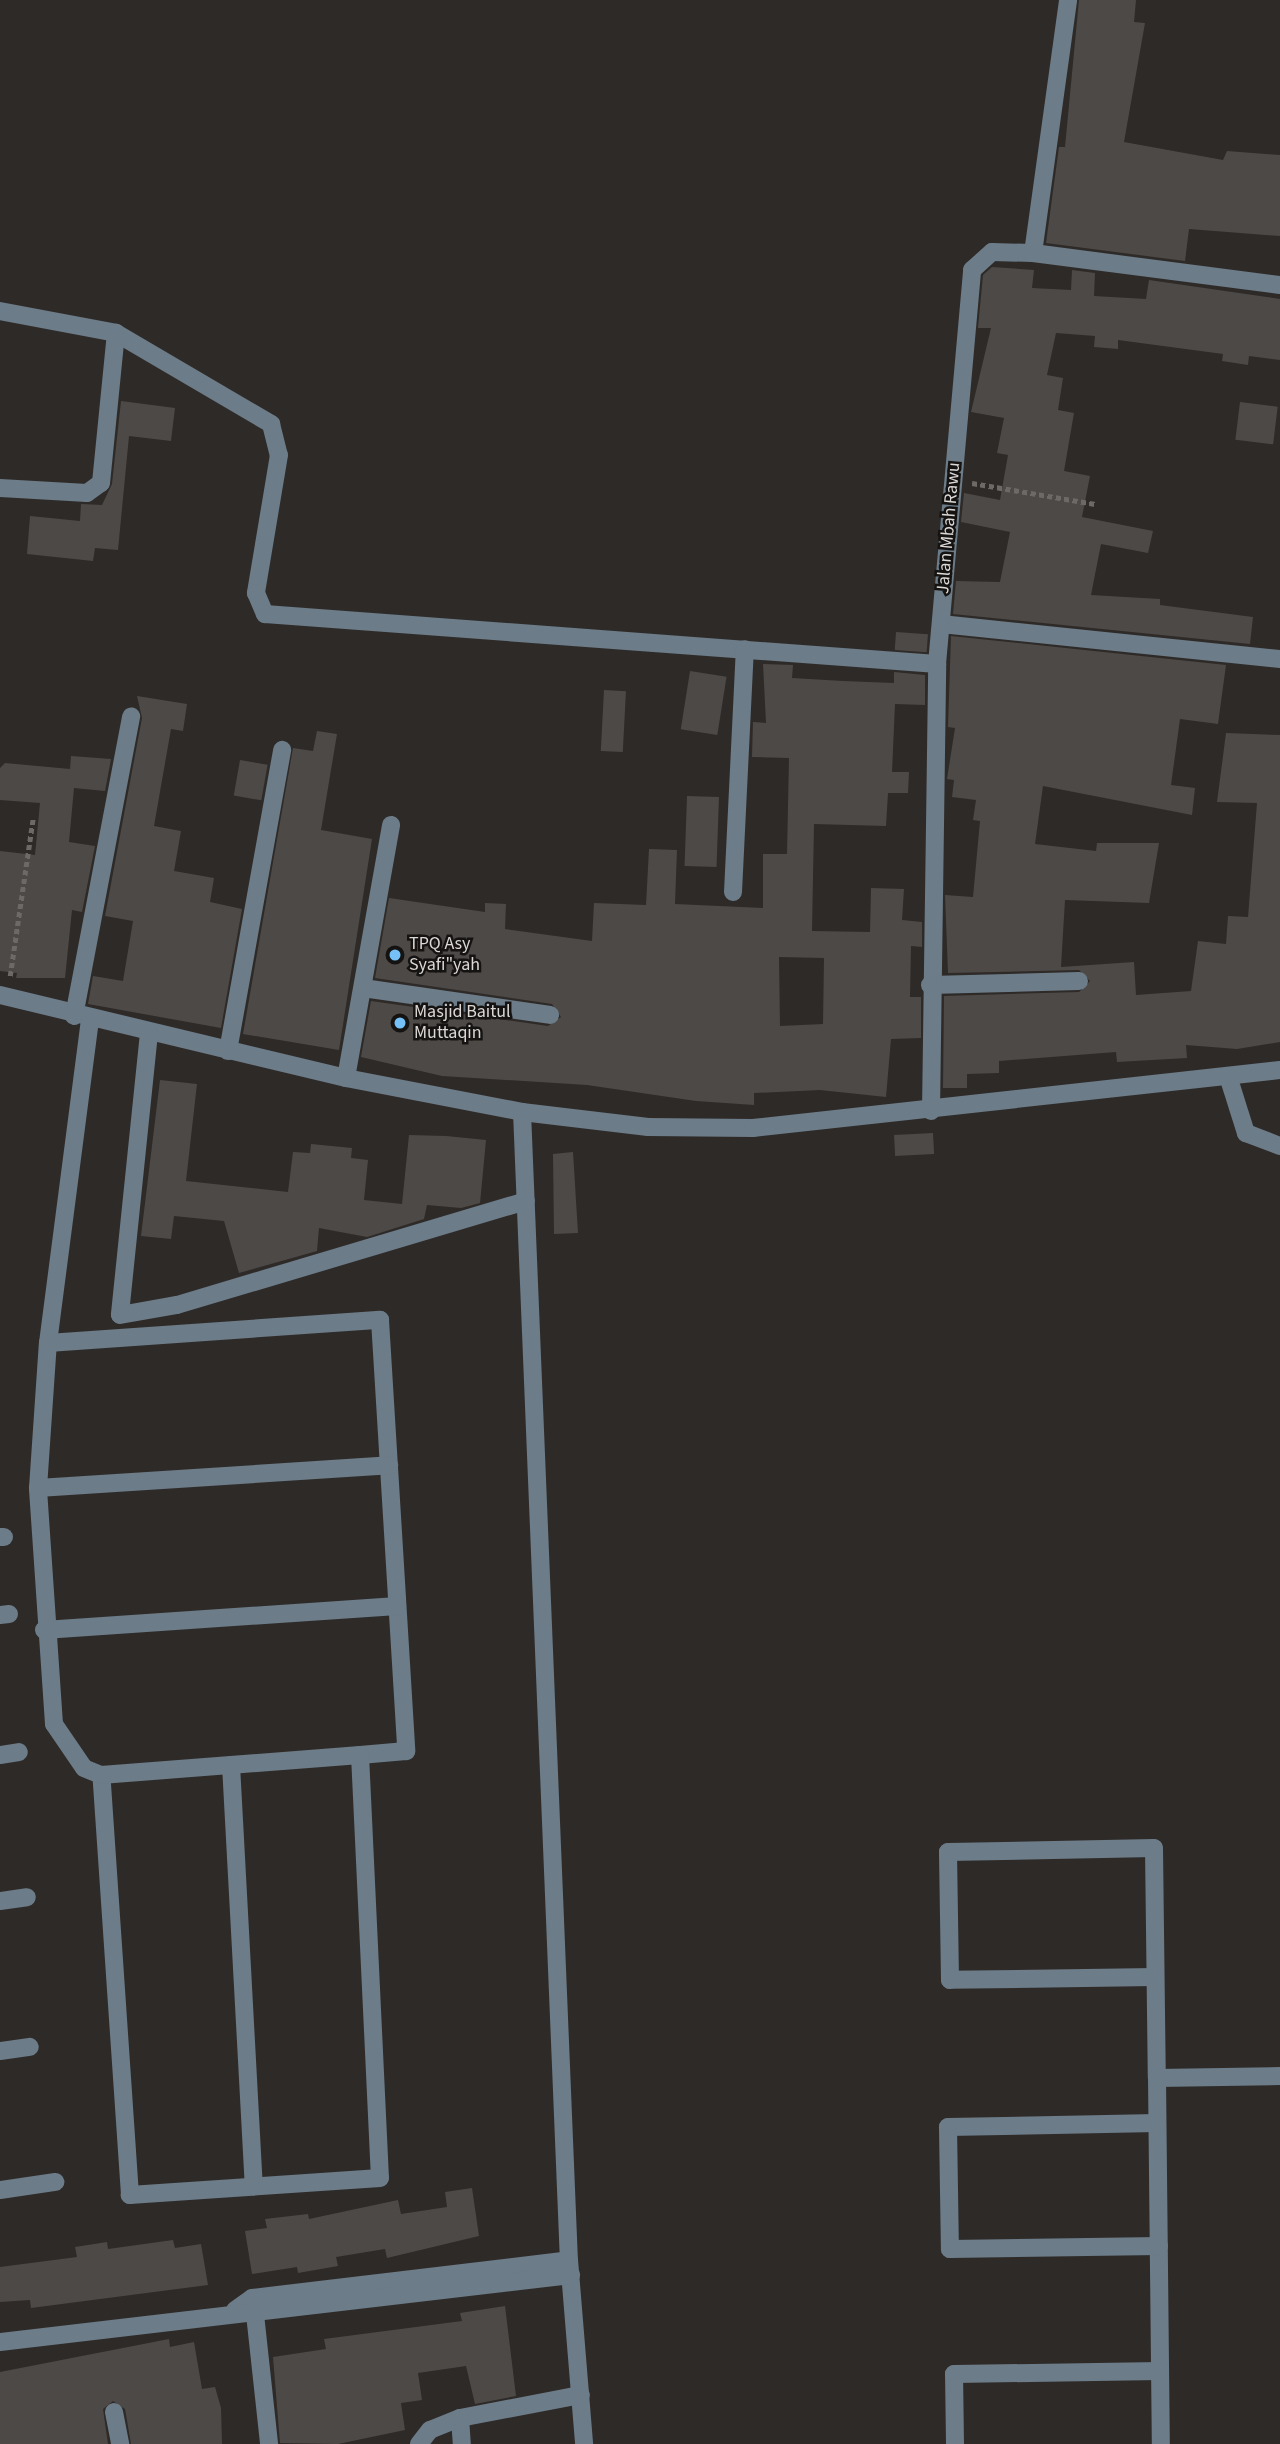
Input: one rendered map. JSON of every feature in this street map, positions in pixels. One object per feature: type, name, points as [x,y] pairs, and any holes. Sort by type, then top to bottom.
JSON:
[{"type":"street","points":[[1033,253],[1068,0]]},
{"type":"street","name":"Jalan Mbah Rawu","points":[[931,1111],[930,985],[937,664],[972,270],[992,252],[1033,253],[1280,285]]},
{"type":"street","points":[[0,311],[116,339],[271,424],[279,455],[256,593],[265,614],[744,657],[937,664]]},
{"type":"street","points":[[0,488],[87,493],[102,483],[116,339]]},
{"type":"street","points":[[941,624],[1280,659]]},
{"type":"street","points":[[733,892],[744,657]]},
{"type":"street","points":[[48,1343],[380,1320],[407,1751],[101,1775],[84,1768],[54,1724],[44,1630],[38,1488],[48,1343],[82,1018],[131,716]]},
{"type":"street","points":[[228,1051],[282,750]]},
{"type":"street","points":[[346,1078],[391,825]]},
{"type":"street","points":[[930,985],[1079,981]]},
{"type":"street","points":[[363,988],[550,1015]]},
{"type":"street","points":[[3,997],[82,1018],[346,1078],[522,1112],[648,1127],[753,1128],[931,1111],[1280,1070]]},
{"type":"street","points":[[149,1033],[120,1314],[177,1305],[526,1201]]},
{"type":"street","points":[[1228,1076],[1246,1133],[1280,1146]]},
{"type":"street","points":[[522,1112],[570,2268],[584,2444]]},
{"type":"street","points":[[38,1488],[389,1465]]},
{"type":"street","points":[[44,1630],[397,1606]]},
{"type":"street","points":[[0,1755],[19,1752]]},
{"type":"street","points":[[101,1775],[130,2195],[380,2178],[360,1755]]},
{"type":"street","points":[[231,1765],[254,2186]]},
{"type":"street","points":[[1155,1977],[950,1980],[948,1852],[1154,1849],[1161,2444]]},
{"type":"street","points":[[0,1901],[27,1897]]},
{"type":"street","points":[[0,2051],[30,2046]]},
{"type":"street","points":[[1157,2078],[1280,2076]]},
{"type":"street","points":[[1157,2123],[948,2127],[948,2140],[950,2249],[1159,2246]]},
{"type":"street","points":[[0,2190],[55,2182]]},
{"type":"street","points":[[0,2342],[570,2268]]},
{"type":"street","points":[[254,2307],[269,2444]]},
{"type":"street","points":[[955,2444],[954,2374],[1160,2371]]},
{"type":"street","points":[[419,2444],[430,2430],[460,2418],[581,2395]]},
{"type":"street","points":[[114,2412],[120,2444]]},
{"type":"street","points":[[460,2418],[462,2444]]},
{"type":"path","points":[[954,480],[1095,504]]},
{"type":"path","points":[[3,997],[33,818]]},
{"type":"building","points":[[1079,0],[1136,0],[1134,22],[1145,23],[1124,142],[1223,160],[1227,151],[1280,155],[1280,236],[1189,229],[1185,261],[1046,243],[1059,147],[1065,147]]},
{"type":"building","points":[[992,267],[1034,270],[1032,288],[1071,290],[1072,270],[1095,273],[1094,296],[1146,299],[1149,280],[1280,299],[1280,360],[1249,356],[1248,365],[1222,361],[1223,354],[1118,340],[1118,349],[1094,347],[1095,336],[1056,333],[1047,375],[1063,378],[1058,410],[1074,413],[1064,471],[1090,476],[1082,517],[1153,531],[1148,553],[1101,544],[1091,595],[1160,599],[1160,605],[1253,617],[1250,644],[953,614],[956,581],[1000,582],[1010,532],[961,522],[964,493],[1000,500],[1008,455],[997,453],[1004,418],[971,412],[991,328],[978,328],[983,275]]},
{"type":"building","points":[[121,401],[175,408],[171,441],[129,436],[118,550],[95,548],[93,561],[27,554],[30,516],[80,521],[81,504],[102,505],[112,484]]},
{"type":"building","points":[[1240,402],[1278,407],[1273,444],[1235,440]]},
{"type":"building","points":[[896,632],[928,634],[927,652],[895,650]]},
{"type":"building","points":[[951,636],[1226,665],[1218,724],[1180,719],[1171,785],[1195,788],[1192,815],[1043,786],[1035,844],[1096,851],[1097,843],[1159,843],[1149,903],[1065,900],[1061,967],[1134,962],[1136,995],[1191,991],[1198,941],[1226,944],[1228,916],[1248,917],[1257,803],[1217,802],[1226,733],[1280,735],[1280,1042],[1237,1049],[1186,1045],[1187,1058],[1117,1062],[1116,1052],[999,1061],[999,1073],[967,1074],[967,1088],[943,1088],[944,996],[1079,992],[1090,981],[1079,970],[948,973],[945,895],[973,897],[980,821],[973,820],[976,800],[952,797],[954,780],[947,779],[955,728],[948,727]]},
{"type":"building","points":[[763,664],[793,665],[792,678],[894,683],[894,672],[925,675],[925,705],[895,704],[892,772],[909,772],[908,793],[888,793],[886,826],[814,824],[812,931],[870,932],[871,888],[904,889],[902,920],[922,922],[922,947],[911,946],[910,997],[921,997],[921,1038],[891,1039],[886,1097],[820,1090],[754,1093],[754,1105],[696,1101],[587,1085],[442,1076],[361,1057],[371,1001],[548,1026],[561,1017],[552,1004],[375,978],[389,898],[485,912],[485,903],[506,904],[505,929],[592,941],[594,903],[646,905],[649,849],[677,850],[675,904],[763,908],[763,854],[787,854],[789,758],[752,757],[753,722],[766,723]],"holes":[[[779,957],[824,958],[823,1024],[780,1026]]]},
{"type":"building","points":[[690,671],[727,677],[717,735],[681,729]]},
{"type":"building","points":[[604,690],[626,691],[623,752],[601,751]]},
{"type":"building","points":[[137,696],[187,704],[183,731],[171,729],[154,826],[181,831],[174,871],[214,878],[210,902],[242,909],[221,1028],[88,1004],[93,976],[123,981],[133,921],[105,916],[142,718]]},
{"type":"building","points":[[317,731],[337,734],[321,830],[372,839],[339,1050],[243,1034],[293,748],[313,751]]},
{"type":"building","points":[[71,756],[111,759],[105,791],[74,788],[69,842],[95,846],[82,912],[72,910],[65,978],[16,978],[17,973],[0,971],[0,851],[35,855],[40,803],[0,800],[0,768],[5,763],[70,769]]},
{"type":"building","points":[[240,760],[268,765],[261,800],[234,795]]},
{"type":"building","points":[[687,796],[719,797],[717,867],[685,866]]},
{"type":"building","points":[[160,1080],[197,1084],[186,1181],[288,1192],[293,1152],[310,1153],[311,1144],[352,1148],[351,1158],[368,1160],[364,1200],[402,1204],[409,1135],[446,1136],[486,1140],[480,1203],[461,1208],[427,1205],[424,1219],[367,1237],[319,1228],[317,1251],[239,1273],[224,1221],[174,1216],[171,1239],[141,1236]]},
{"type":"building","points":[[933,1133],[934,1154],[895,1156],[894,1135]]},
{"type":"building","points":[[573,1152],[578,1233],[554,1234],[553,1154]]},
{"type":"building","points":[[472,2188],[479,2236],[387,2258],[385,2249],[336,2257],[338,2266],[298,2273],[297,2267],[252,2274],[245,2231],[267,2228],[265,2219],[308,2214],[309,2219],[398,2200],[401,2214],[447,2207],[445,2192]]},
{"type":"building","points":[[173,2240],[175,2248],[201,2244],[208,2285],[31,2308],[30,2300],[0,2302],[0,2267],[77,2257],[75,2247],[107,2242],[108,2249]]},
{"type":"building","points":[[505,2306],[516,2396],[475,2404],[466,2366],[418,2373],[422,2400],[401,2403],[405,2430],[338,2444],[280,2443],[273,2357],[326,2349],[324,2339],[462,2321],[460,2313]]},
{"type":"building","points":[[169,2339],[170,2347],[194,2342],[202,2389],[215,2387],[221,2408],[222,2444],[131,2444],[125,2409],[113,2401],[103,2409],[108,2444],[0,2444],[0,2372]]},
{"type":"place","name":"TPQ Asy Syafi\"yah","points":[[395,955]]},
{"type":"place","name":"Masjid Baitul Muttaqin","points":[[400,1023]]}]
